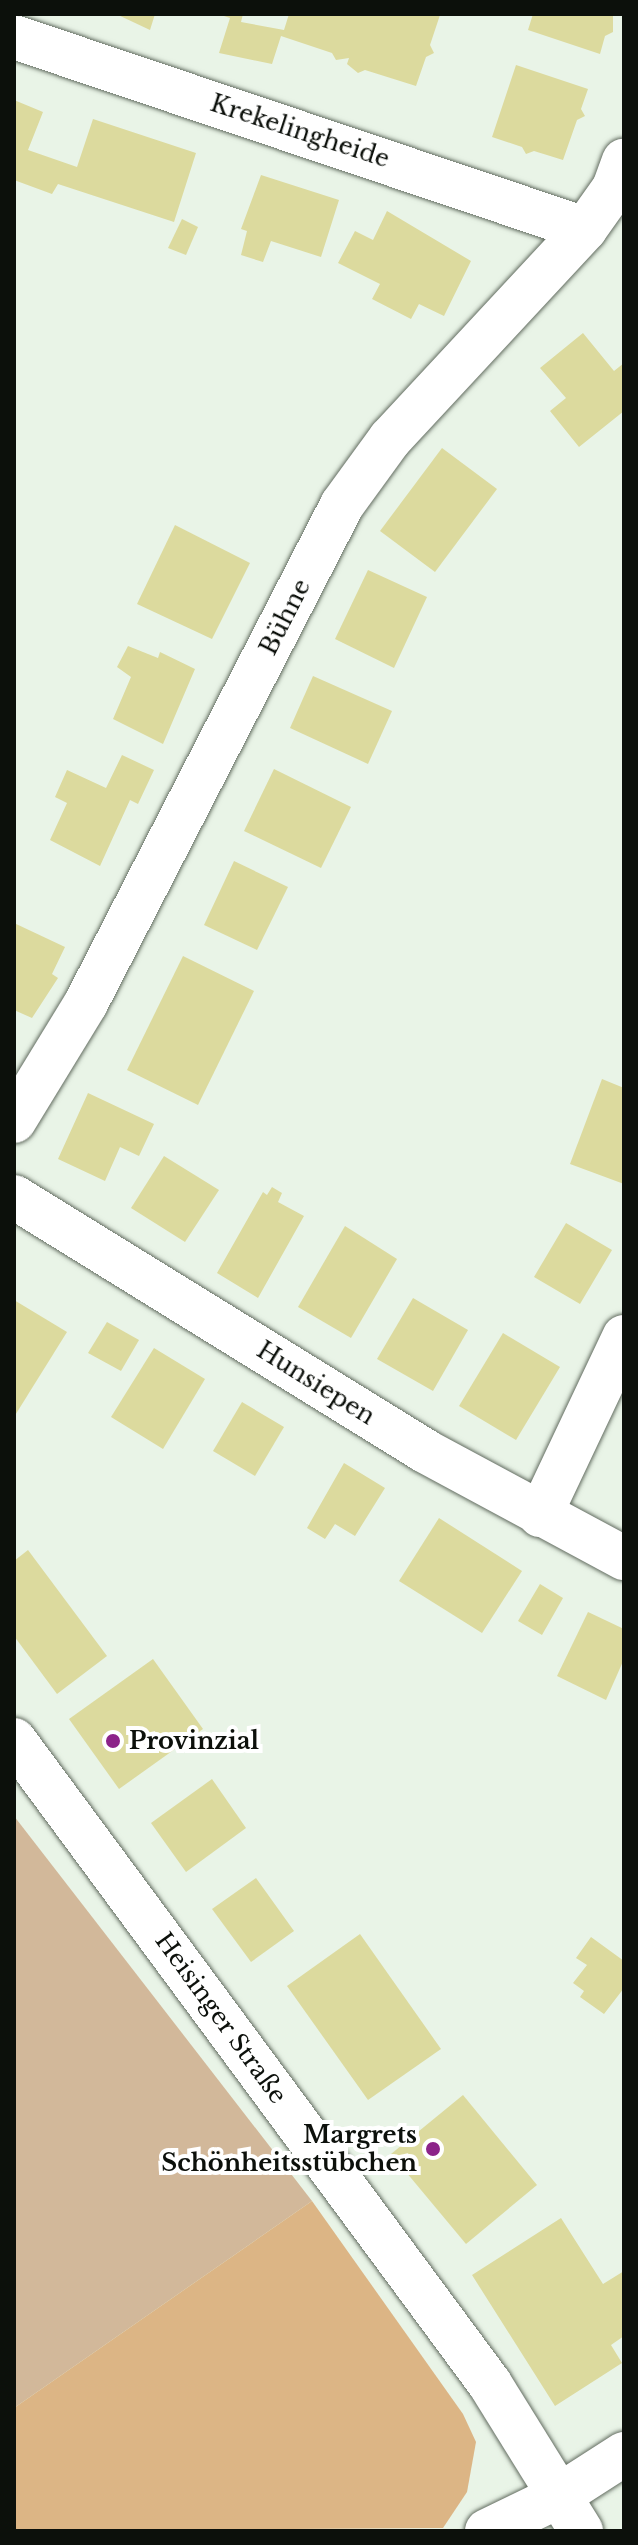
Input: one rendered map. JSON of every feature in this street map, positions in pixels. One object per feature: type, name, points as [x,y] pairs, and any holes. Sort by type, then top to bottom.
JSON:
[{"type":"street","name":"Krekelingheide","points":[[14,37],[585,229]]},
{"type":"street","name":"Bühne","points":[[14,1121],[86,1003],[342,505],[390,439],[585,229],[614,188],[624,161]]},
{"type":"street","name":"Hunsiepen","points":[[14,1197],[425,1451],[624,1558]]},
{"type":"street","points":[[540,1515],[624,1337]]},
{"type":"street","name":"Heisinger Straße","points":[[14,1740],[490,2384],[568,2520]]},
{"type":"street","points":[[487,2531],[568,2520],[624,2454]]},
{"type":"shaded area","points":[[14,1816],[312,2201],[14,2408]]},
{"type":"shaded area","points":[[312,2201],[463,2414],[476,2442],[467,2492],[443,2528],[14,2531],[14,2408]]},
{"type":"building","points":[[116,14],[155,14],[150,30]]},
{"type":"building","points":[[218,14],[243,14],[241,22],[284,30],[289,14],[440,15],[430,45],[434,53],[426,57],[416,86],[365,70],[358,73],[347,64],[349,58],[336,60],[332,53],[281,36],[272,64],[219,53],[230,18]]},
{"type":"building","points":[[533,14],[613,14],[613,32],[605,36],[600,54],[528,30]]},
{"type":"building","points":[[516,65],[588,89],[581,109],[585,116],[577,120],[563,160],[534,151],[526,154],[522,147],[492,137]]},
{"type":"building","points":[[14,100],[43,112],[28,150],[77,167],[93,119],[196,153],[174,222],[58,184],[52,194],[14,180]]},
{"type":"building","points":[[261,175],[339,200],[321,257],[271,241],[263,262],[241,255],[247,231],[241,229]]},
{"type":"building","points":[[387,211],[471,261],[444,316],[419,304],[411,319],[372,299],[380,284],[338,263],[355,231],[373,240]]},
{"type":"building","points":[[182,219],[198,227],[186,255],[168,248]]},
{"type":"building","points":[[583,333],[614,371],[624,363],[624,411],[579,447],[550,411],[566,398],[540,368]]},
{"type":"building","points":[[442,448],[497,489],[435,572],[380,531]]},
{"type":"building","points":[[175,525],[250,563],[212,639],[137,604]]},
{"type":"building","points":[[368,570],[427,597],[394,668],[335,639]]},
{"type":"building","points":[[128,646],[158,658],[160,652],[195,669],[163,744],[113,719],[131,677],[117,667]]},
{"type":"building","points":[[313,676],[392,711],[368,764],[290,728]]},
{"type":"building","points":[[122,755],[154,770],[138,804],[130,800],[100,866],[50,840],[67,803],[55,797],[67,770],[106,788]]},
{"type":"building","points":[[274,769],[351,807],[321,868],[244,831]]},
{"type":"building","points":[[234,861],[288,887],[257,950],[204,925]]},
{"type":"building","points":[[14,923],[65,947],[52,974],[58,978],[32,1018],[14,1010]]},
{"type":"building","points":[[183,956],[254,991],[198,1105],[127,1070]]},
{"type":"building","points":[[602,1079],[624,1088],[624,1184],[570,1164]]},
{"type":"building","points":[[88,1093],[154,1124],[139,1156],[120,1147],[105,1181],[58,1159]]},
{"type":"building","points":[[164,1156],[219,1190],[185,1242],[131,1208]]},
{"type":"building","points":[[272,1187],[282,1193],[278,1202],[304,1216],[258,1298],[217,1273],[263,1192],[267,1195]]},
{"type":"building","points":[[566,1223],[612,1250],[580,1304],[534,1277]]},
{"type":"building","points":[[345,1226],[397,1259],[351,1338],[298,1307]]},
{"type":"building","points":[[413,1298],[468,1330],[433,1391],[377,1359]]},
{"type":"building","points":[[14,1300],[67,1332],[14,1417]]},
{"type":"building","points":[[107,1322],[139,1340],[121,1371],[88,1353]]},
{"type":"building","points":[[503,1333],[560,1367],[516,1440],[459,1406]]},
{"type":"building","points":[[154,1348],[205,1379],[163,1449],[111,1417]]},
{"type":"building","points":[[242,1402],[284,1427],[255,1476],[213,1451]]},
{"type":"building","points":[[344,1463],[385,1488],[355,1536],[335,1524],[325,1539],[307,1528]]},
{"type":"building","points":[[439,1518],[522,1571],[482,1633],[399,1581]]},
{"type":"building","points":[[28,1550],[107,1656],[57,1694],[14,1636],[14,1561]]},
{"type":"building","points":[[540,1584],[563,1598],[542,1635],[518,1621]]},
{"type":"building","points":[[588,1612],[624,1629],[624,1659],[606,1700],[557,1676]]},
{"type":"building","points":[[153,1659],[203,1729],[119,1789],[69,1719]]},
{"type":"building","points":[[212,1779],[246,1828],[186,1872],[151,1823]]},
{"type":"building","points":[[256,1878],[294,1931],[251,1962],[212,1909]]},
{"type":"building","points":[[360,1934],[441,2049],[368,2100],[287,1986]]},
{"type":"building","points":[[591,1937],[624,1961],[624,1988],[604,2014],[580,1997],[584,1991],[573,1983],[587,1965],[576,1958]]},
{"type":"building","points":[[463,2095],[537,2185],[466,2244],[391,2154]]},
{"type":"building","points":[[561,2218],[603,2284],[624,2271],[624,2336],[611,2345],[622,2363],[555,2406],[472,2275]]},
{"type":"place","name":"Provinzial","points":[[113,1741]]},
{"type":"place","name":"Margrets Schönheitsstübchen","points":[[433,2149]]}]
